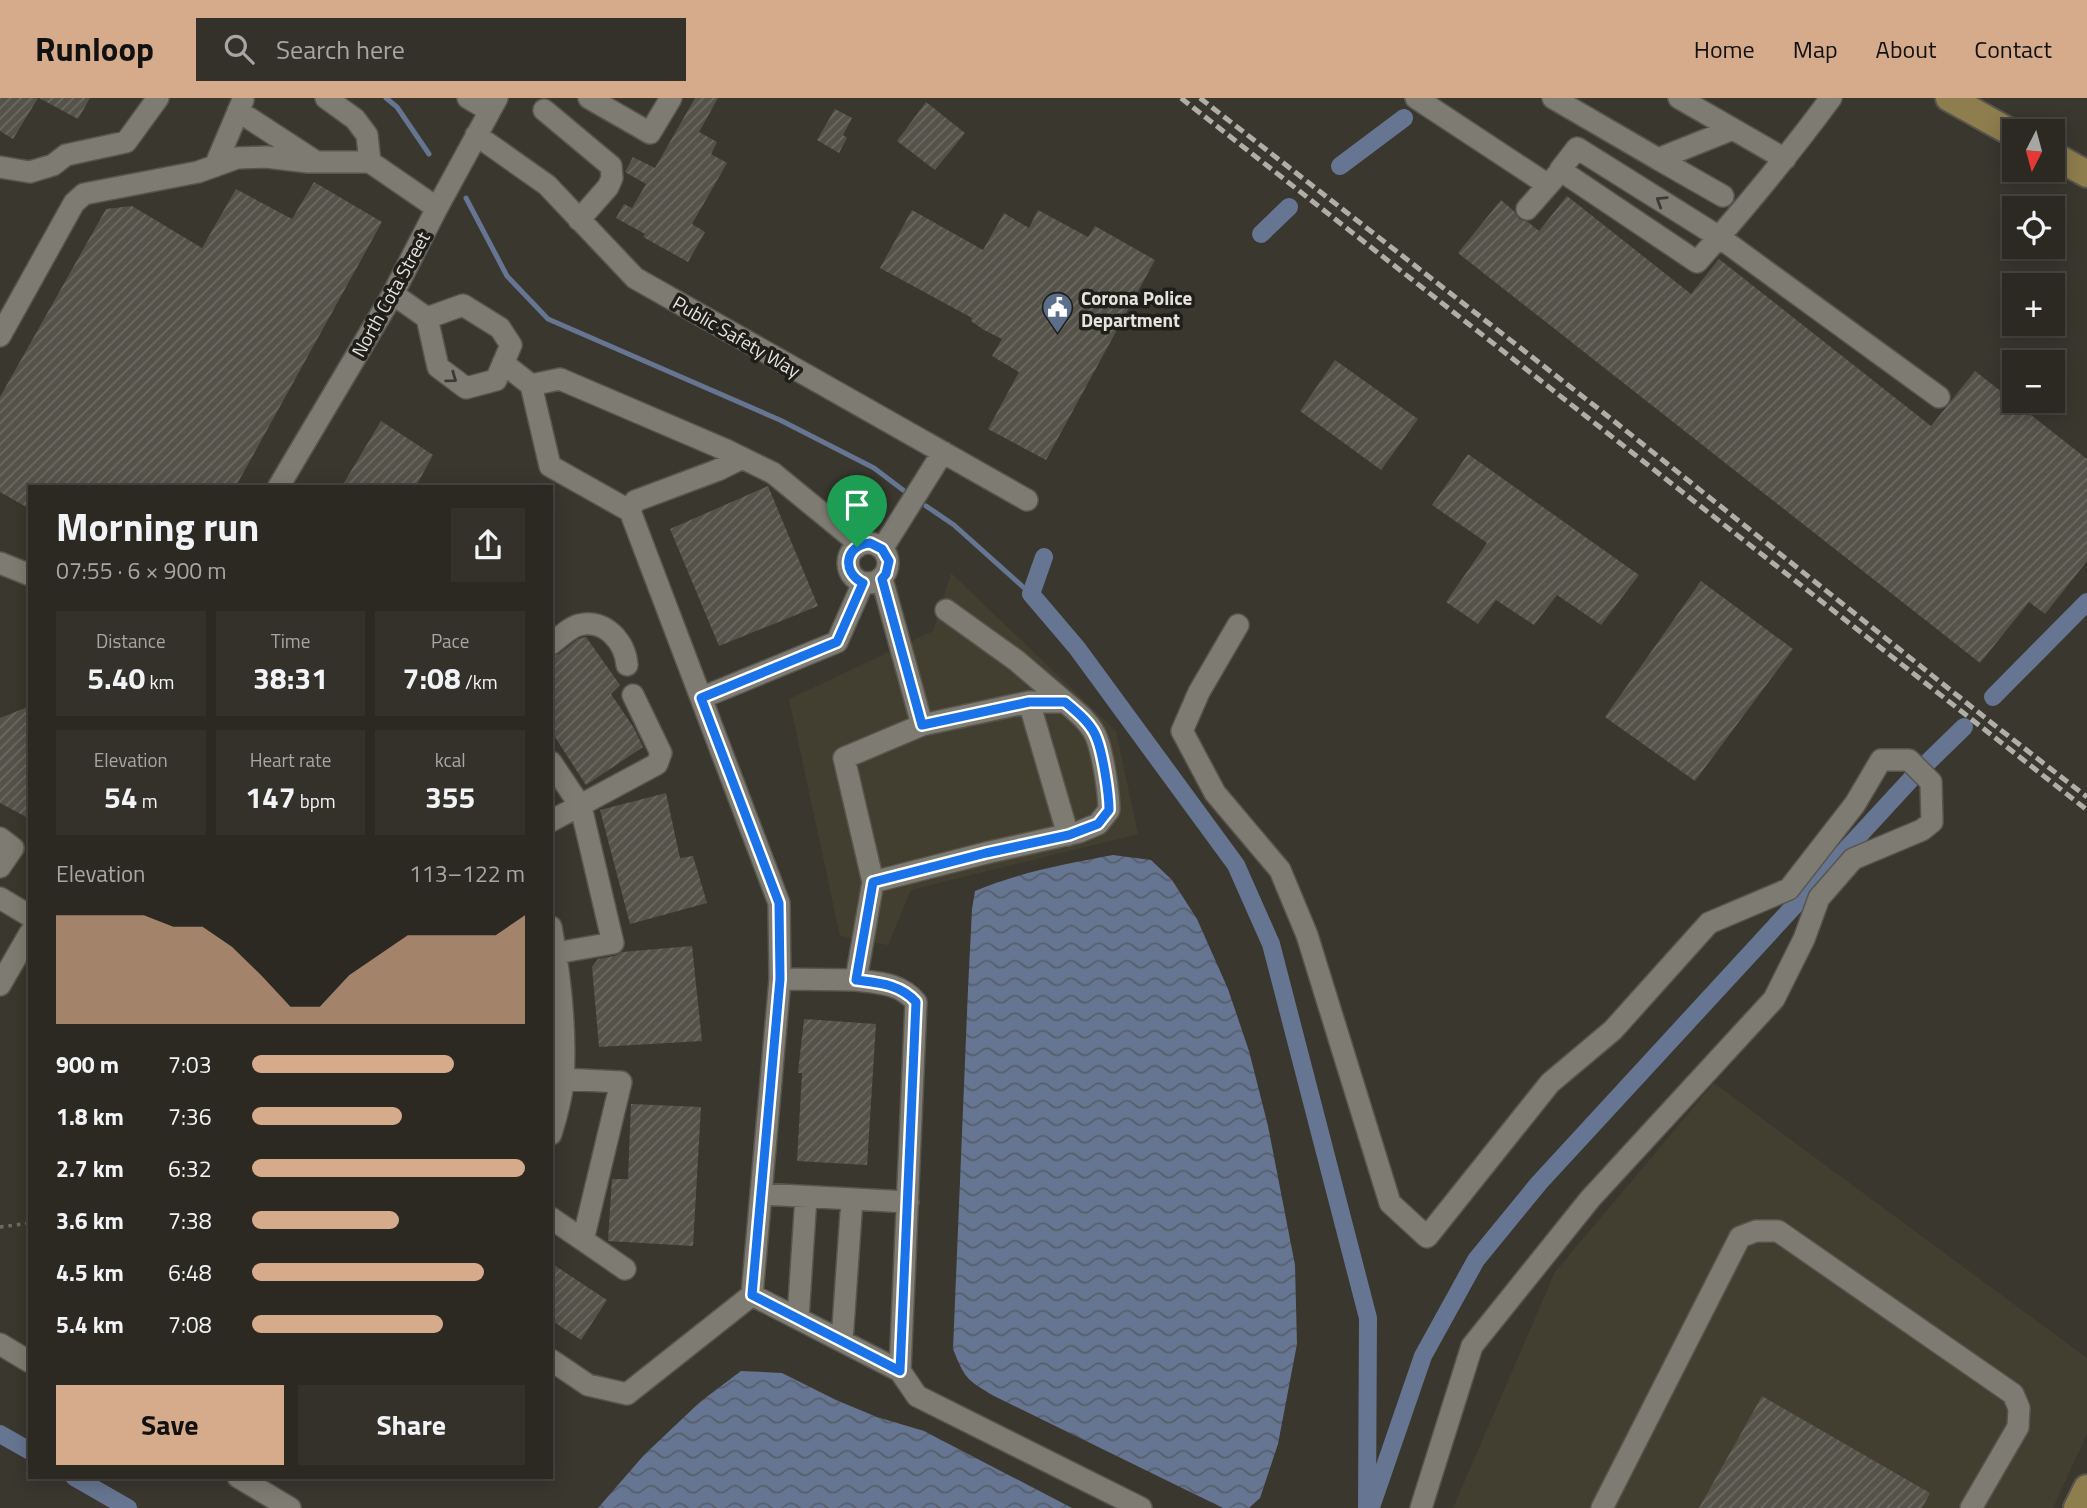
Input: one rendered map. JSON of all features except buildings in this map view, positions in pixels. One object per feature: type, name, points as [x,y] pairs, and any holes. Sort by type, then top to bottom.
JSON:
[{"type":"main road","points":[[1963,101],[2002,126]]},
{"type":"main road","points":[[2065,162],[2087,174]]},
{"type":"main road","points":[[2077,1508],[2087,1488]]},
{"type":"street","points":[[0,167],[30,172],[53,165],[66,155],[126,142],[158,98]]},
{"type":"street","points":[[326,98],[355,119],[367,135],[370,162]]},
{"type":"street","points":[[468,98],[494,105]]},
{"type":"street","points":[[589,98],[650,133],[671,98]]},
{"type":"street","points":[[1416,98],[1559,177],[1697,262],[1785,159],[1831,98]]},
{"type":"street","points":[[1553,98],[1723,196]]},
{"type":"street","points":[[1679,98],[1785,159]]},
{"type":"street","points":[[215,166],[241,104],[317,162]]},
{"type":"street","name":"North Cota Street","points":[[280,485],[393,294],[494,105]]},
{"type":"street","points":[[544,110],[611,166],[612,178],[607,187],[579,220]]},
{"type":"street","points":[[1658,159],[1733,129]]},
{"type":"street","name":"Public Safety Way","points":[[476,135],[547,185],[635,278],[1027,500]]},
{"type":"street","points":[[1527,209],[1559,177],[1577,148],[1719,237],[1939,397]]},
{"type":"street","points":[[0,336],[74,203],[84,194],[198,172],[237,158],[370,162],[437,208]]},
{"type":"street","points":[[393,294],[427,318],[438,367],[466,388],[496,380],[511,345],[500,328],[463,304],[427,318]]},
{"type":"street","points":[[503,363],[531,385],[550,467],[630,511],[779,903],[780,979],[752,1295],[627,1394],[588,1385],[553,1361]]},
{"type":"street","points":[[531,385],[560,379],[773,473],[851,537],[857,547]]},
{"type":"street","points":[[882,549],[943,452]]},
{"type":"street","points":[[630,511],[635,501],[718,470],[742,458]]},
{"type":"street","points":[[701,698],[837,642],[872,581],[886,574],[889,561],[882,549],[870,543],[857,547],[849,557],[849,570],[852,576],[872,581]]},
{"type":"street","points":[[0,563],[28,574]]},
{"type":"street","points":[[872,581],[922,725]]},
{"type":"street","points":[[873,882],[1069,835],[1098,824],[1109,810],[1097,738],[1081,715],[1017,661],[946,610]]},
{"type":"street","points":[[553,643],[578,625],[597,625],[617,636],[626,653],[627,666]]},
{"type":"street","points":[[1238,625],[1199,692],[1181,731],[1215,793],[1280,870],[1307,935],[1390,1203],[1427,1237],[1550,1083],[1613,1030],[1709,923],[1788,889],[1855,804],[1881,760],[1909,760],[1931,782],[1932,822],[1922,830],[1853,859],[1819,898],[1804,939],[1774,999],[1590,1199],[1472,1346],[1421,1508]]},
{"type":"street","points":[[553,820],[657,764],[661,753],[633,695]]},
{"type":"street","points":[[1029,702],[1069,835]]},
{"type":"street","points":[[856,980],[873,882],[844,758],[922,725],[1029,702],[1065,702]]},
{"type":"street","points":[[553,765],[581,807],[613,943],[556,953]]},
{"type":"street","points":[[0,838],[13,848],[0,867]]},
{"type":"street","points":[[0,898],[28,915]]},
{"type":"street","points":[[0,985],[28,936]]},
{"type":"street","points":[[553,937],[556,953],[557,1045],[563,1079],[553,1124]]},
{"type":"street","points":[[780,979],[856,980],[889,985],[907,991],[916,1002],[900,1371]]},
{"type":"street","points":[[563,1079],[621,1082],[583,1240]]},
{"type":"street","points":[[761,1194],[908,1202]]},
{"type":"street","points":[[798,1318],[806,1197]]},
{"type":"street","points":[[842,1341],[852,1199]]},
{"type":"street","points":[[553,1219],[625,1269]]},
{"type":"street","points":[[1602,1508],[1740,1237],[1756,1231],[1778,1231],[2013,1394],[2019,1408],[2018,1427],[1971,1508]]},
{"type":"street","points":[[752,1295],[900,1371],[916,1396],[1141,1508]]},
{"type":"street","points":[[0,1344],[28,1361]]},
{"type":"street","points":[[241,1479],[290,1508]]},
{"type":"path","points":[[0,1227],[28,1223]]},
{"type":"shaded area","points":[[951,573],[1116,731],[1138,834],[911,890],[888,945],[840,936],[789,699],[933,631]]},
{"type":"shaded area","points":[[1714,1083],[2087,1358],[2087,1434],[2053,1508],[1453,1508],[1555,1272]]},
{"type":"water","points":[[1113,855],[1151,860],[1172,880],[1197,919],[1228,989],[1249,1051],[1268,1126],[1295,1265],[1297,1344],[1278,1444],[1260,1498],[1249,1508],[1223,1508],[994,1396],[968,1378],[953,1349],[968,989],[975,891],[1026,874]]},
{"type":"water","points":[[741,1371],[782,1373],[877,1417],[924,1431],[1072,1508],[598,1508],[644,1455],[700,1402]]},
{"type":"waterway","points":[[386,98],[397,107],[429,154]]},
{"type":"waterway","points":[[1340,166],[1404,118]]},
{"type":"waterway","points":[[466,198],[507,276],[548,319],[780,420],[874,468],[903,490]]},
{"type":"waterway","points":[[1261,234],[1289,207]]},
{"type":"waterway","points":[[926,506],[954,525],[1031,594]]},
{"type":"waterway","points":[[1044,557],[1031,594],[1077,648],[1236,865],[1271,944],[1368,1318],[1367,1508]]},
{"type":"waterway","points":[[1993,697],[2087,602]]},
{"type":"waterway","points":[[1923,767],[1964,727]]},
{"type":"waterway","points":[[1372,1504],[1423,1356],[1476,1260],[1539,1183],[1913,777]]},
{"type":"waterway","points":[[0,1434],[28,1450]]},
{"type":"waterway","points":[[77,1479],[128,1508]]},
{"type":"railway","points":[[1181,98],[2087,810]]},
{"type":"railway","points":[[1200,98],[1600,410],[2087,797]]},
{"type":"place","name":"Corona Police Department","points":[[1058,335]]},
{"type":"route","points":[[870,543],[877,545],[889,561],[882,579],[922,725],[1029,702],[1065,702],[1081,715],[1097,738],[1109,798],[1109,810],[1098,824],[1079,832],[873,882],[856,980],[907,991],[916,1002],[900,1371],[752,1295],[780,979],[779,903],[701,698],[837,642],[863,583],[852,576],[848,564],[852,551],[857,547],[870,543]]}]
